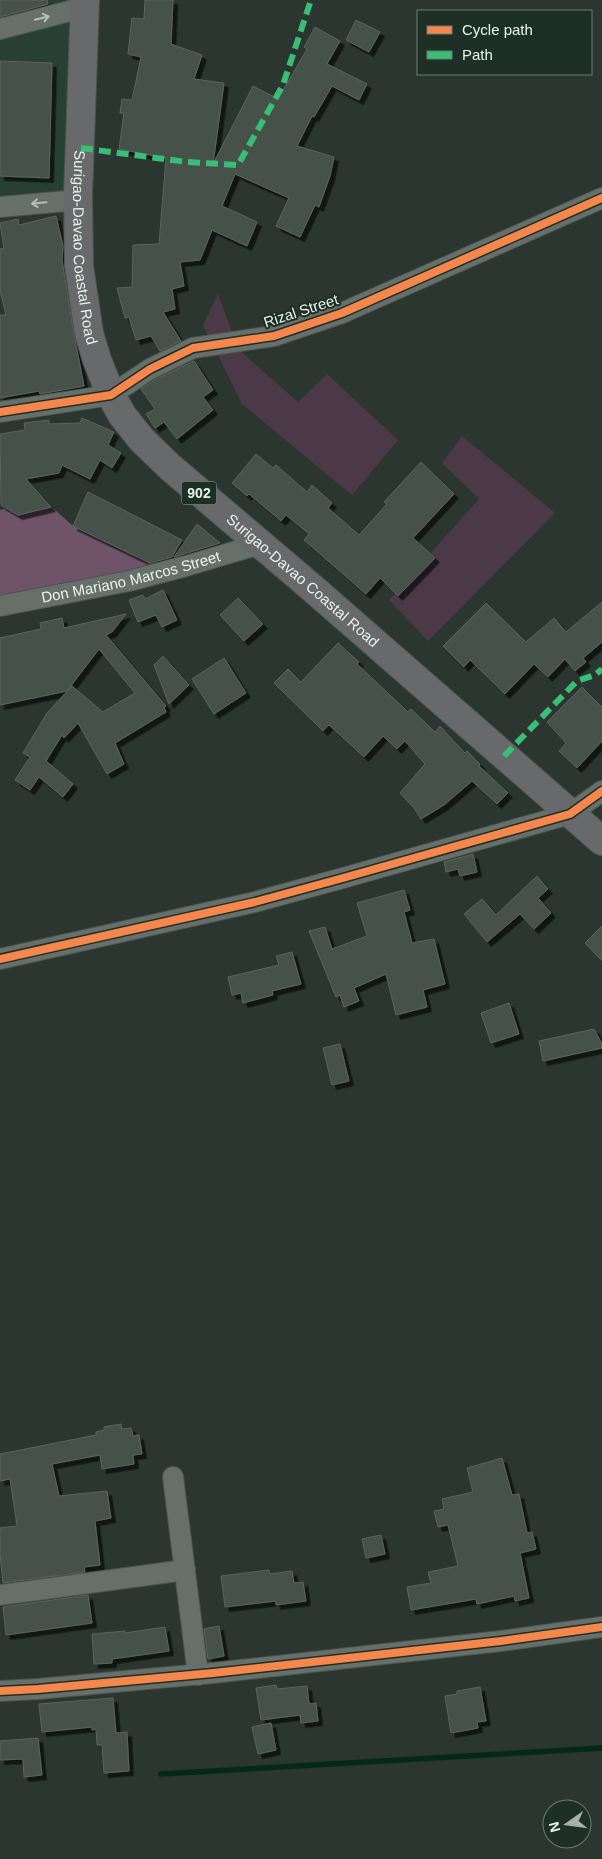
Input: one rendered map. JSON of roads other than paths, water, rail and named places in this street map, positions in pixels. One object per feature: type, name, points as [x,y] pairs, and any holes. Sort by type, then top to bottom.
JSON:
[{"type":"highway","name":"Surigao-Davao Coastal Road","points":[[85,4],[78,200],[79,266],[89,333],[111,395],[122,415],[147,446],[602,841]]},
{"type":"street","points":[[0,29],[85,4]]},
{"type":"street","name":"Rizal Street","points":[[0,412],[111,395],[150,369],[193,348],[274,336],[342,313],[602,198]]},
{"type":"street","points":[[0,207],[78,200]]},
{"type":"street","name":"Don Mariano Marcos Street","points":[[0,606],[129,581],[260,544]]},
{"type":"street","points":[[0,959],[255,902],[570,814],[602,791]]},
{"type":"street","points":[[173,1477],[198,1675]]},
{"type":"street","points":[[0,1596],[185,1570]]},
{"type":"street","points":[[0,1690],[38,1690],[198,1675],[473,1644],[602,1627]]},
{"type":"waterway","points":[[161,1774],[602,1748]]}]
